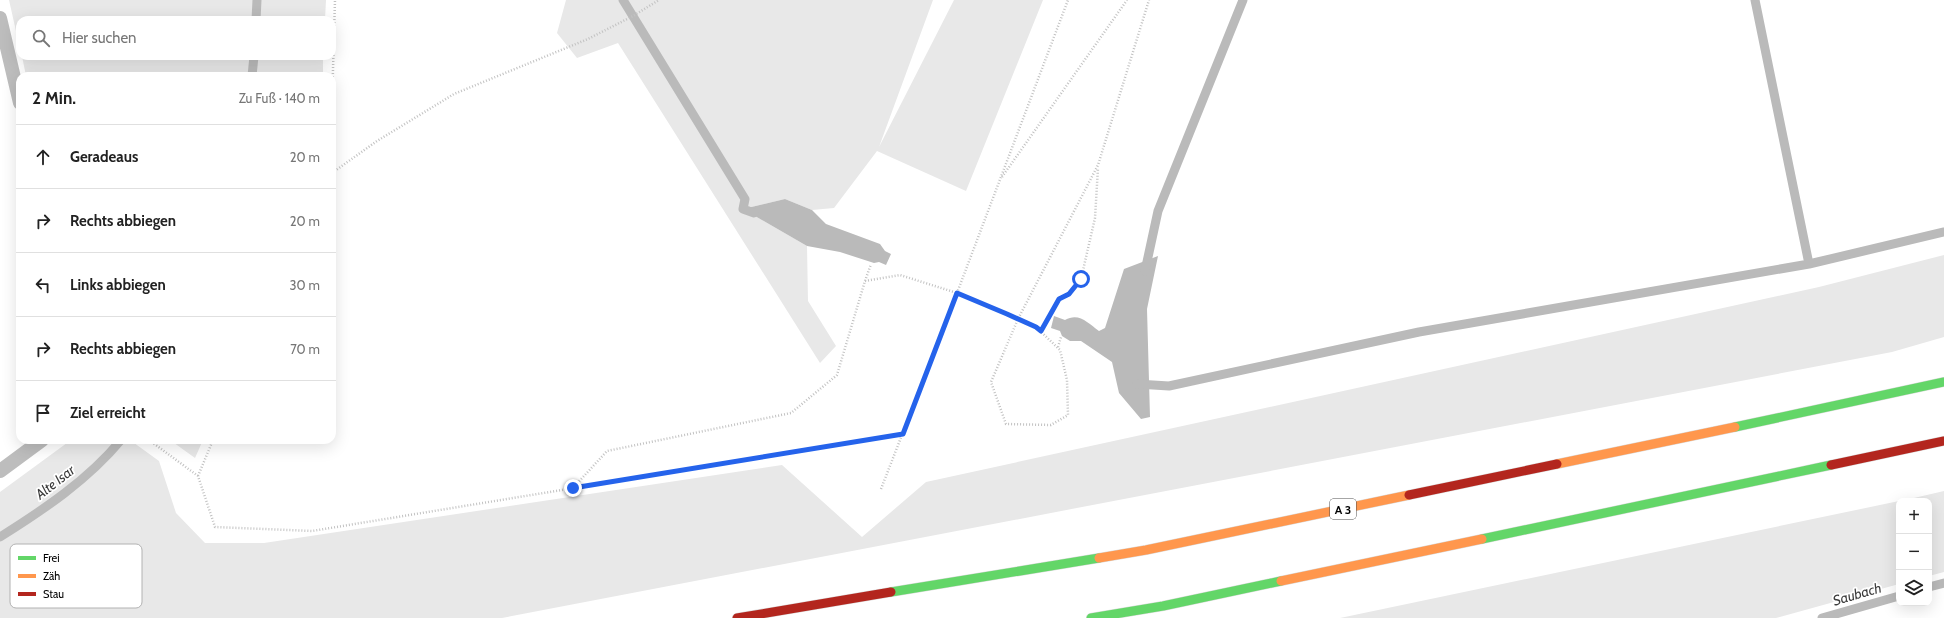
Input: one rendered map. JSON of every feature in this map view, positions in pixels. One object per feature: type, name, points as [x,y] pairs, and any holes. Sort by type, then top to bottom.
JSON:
[{"type":"highway","name":"A 3","points":[[738,618],[1146,550],[1944,382]]},
{"type":"highway","points":[[1091,618],[1170,604],[1944,441]]},
{"type":"lane","points":[[0,18],[16,86]]},
{"type":"lane","points":[[0,471],[37,444]]},
{"type":"path","points":[[335,0],[335,16]]},
{"type":"path","points":[[336,170],[377,141],[454,94],[588,39],[633,16],[659,0]]},
{"type":"path","points":[[881,489],[1068,0]]},
{"type":"path","points":[[999,181],[1127,0]]},
{"type":"path","points":[[1061,337],[1059,348],[1067,380],[1068,415],[1051,425],[1006,424],[991,382],[1018,319],[1098,165],[1149,0]]},
{"type":"path","points":[[333,60],[333,72]]},
{"type":"path","points":[[1041,331],[1059,299],[1069,294],[1081,279],[1095,218],[1098,165]]},
{"type":"path","points":[[573,488],[607,451],[791,413],[837,375],[864,281],[871,264]]},
{"type":"path","points":[[864,281],[900,275],[957,293],[1036,327],[1059,348]]},
{"type":"path","points":[[154,444],[198,476],[215,527],[312,531],[903,434]]},
{"type":"path","points":[[198,476],[211,444]]},
{"type":"shaded area","points":[[9,0],[326,0],[325,16],[16,16],[16,31]]},
{"type":"shaded area","points":[[566,0],[933,0],[879,147],[954,0],[1043,0],[966,191],[877,151],[834,208],[812,210],[785,199],[743,209],[807,246],[808,301],[836,346],[820,363],[618,43],[577,58],[557,33]]},
{"type":"shaded area","points":[[23,60],[323,60],[323,72],[25,72]]},
{"type":"shaded area","points":[[785,199],[812,210],[826,224],[880,244],[885,251],[891,254],[886,265],[879,262],[874,263],[840,252],[807,246],[743,209]]},
{"type":"shaded area","points":[[1944,255],[1944,337],[1892,352],[502,618],[0,618],[0,492],[66,444],[136,444],[159,461],[176,513],[205,543],[264,543],[782,465],[862,537],[926,482],[1819,287]]},
{"type":"shaded area","points":[[1158,256],[1147,309],[1150,417],[1141,419],[1119,393],[1112,362],[1081,341],[1070,341],[1062,336],[1060,331],[1051,328],[1054,316],[1065,320],[1075,317],[1079,318],[1099,331],[1105,328],[1124,269]]},
{"type":"shaded area","points":[[176,444],[201,444],[195,458]]},
{"type":"shaded area","points":[[1944,491],[1944,572],[1932,575],[1932,498],[1914,498]]},
{"type":"shaded area","points":[[1896,502],[1896,585],[1776,618],[1340,618]]},
{"type":"waterway","name":"Alte Isar","points":[[256,16],[257,0]]},
{"type":"waterway","points":[[623,0],[745,199],[743,209],[754,213]]},
{"type":"waterway","points":[[1145,271],[1158,211],[1243,0]]},
{"type":"waterway","points":[[1755,0],[1809,264]]},
{"type":"waterway","name":"Alte Isar","points":[[252,72],[254,60]]},
{"type":"waterway","points":[[1137,384],[1169,386],[1419,332],[1809,264],[1944,232]]},
{"type":"waterway","name":"Alte Isar","points":[[0,537],[48,505],[80,481],[118,444]]},
{"type":"waterway","name":"Saubach","points":[[1932,586],[1944,583]]},
{"type":"waterway","name":"Saubach","points":[[1822,618],[1896,597]]},
{"type":"traffic: fast","points":[[1735,427],[1944,382]]},
{"type":"traffic: fast","points":[[1482,539],[1831,465]]},
{"type":"traffic: fast","points":[[891,592],[1099,558]]},
{"type":"traffic: fast","points":[[1091,618],[1163,606],[1281,581]]},
{"type":"traffic: slow","points":[[1557,464],[1735,427]]},
{"type":"traffic: slow","points":[[1099,558],[1146,550],[1409,495]]},
{"type":"traffic: slow","points":[[1281,581],[1482,539]]},
{"type":"traffic: jam","points":[[1831,465],[1944,441]]},
{"type":"traffic: jam","points":[[1409,495],[1557,464]]},
{"type":"traffic: jam","points":[[737,618],[891,592]]},
{"type":"route","points":[[573,488],[903,434],[957,293],[1036,327],[1041,331],[1059,299],[1069,294],[1081,279]]}]
